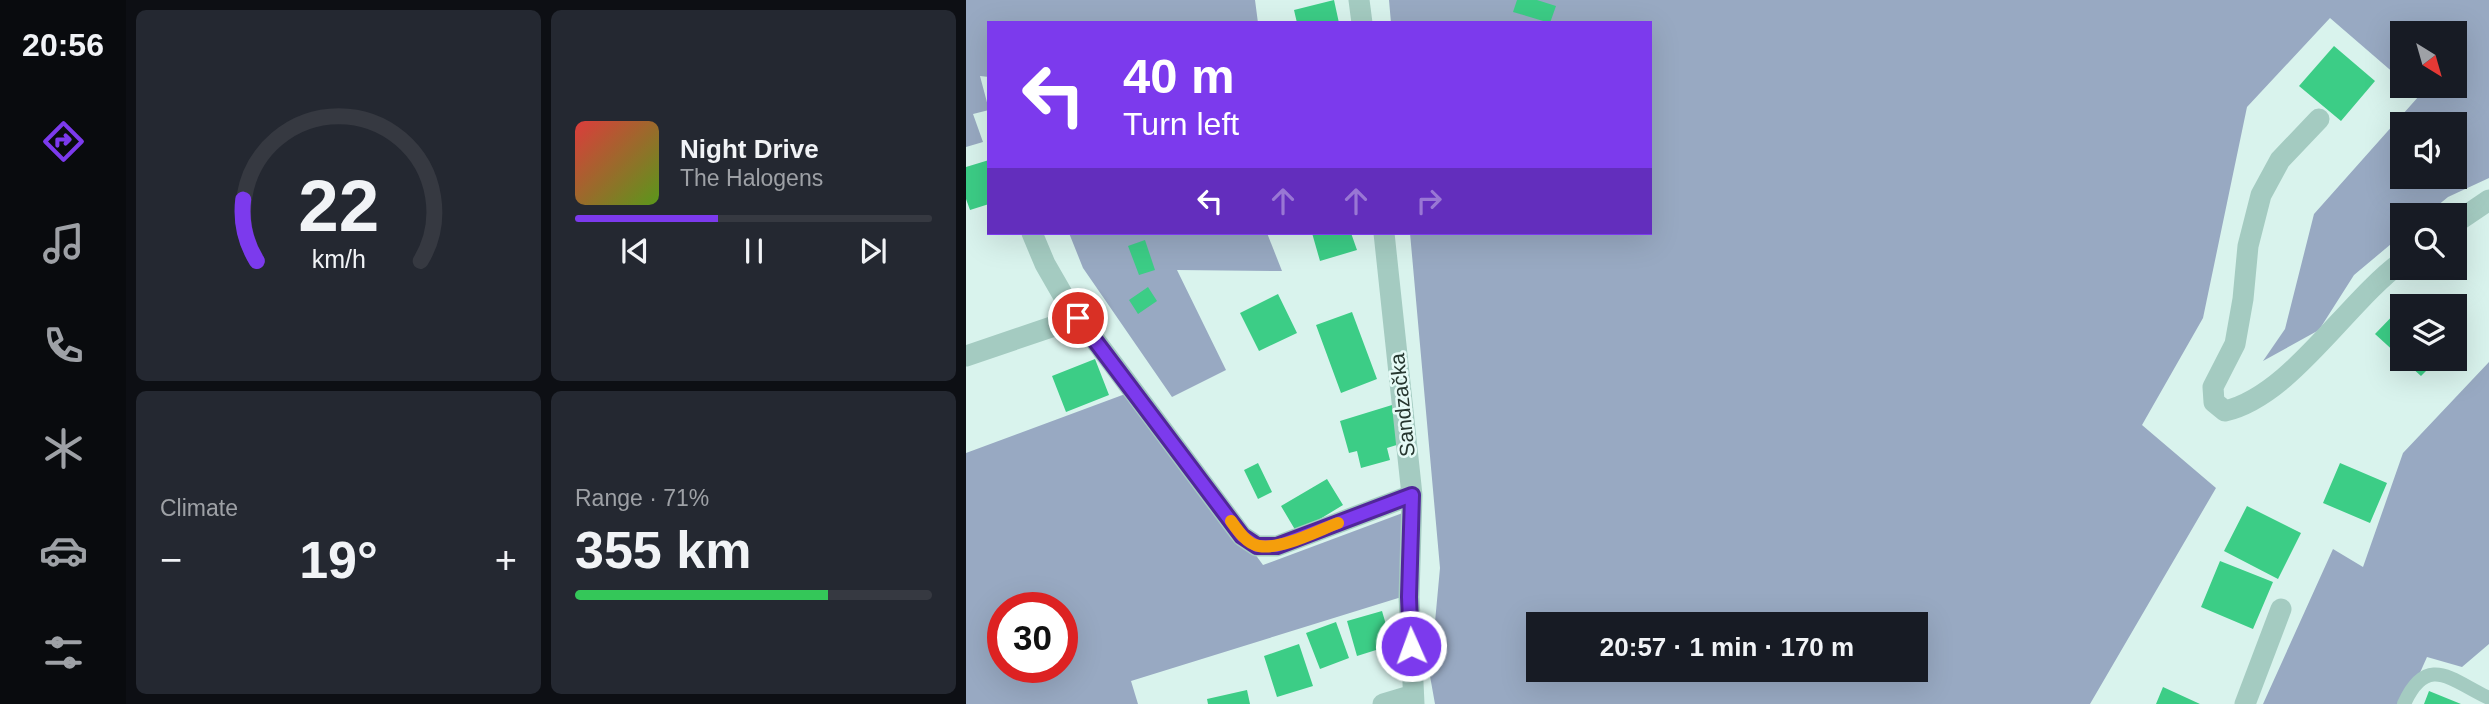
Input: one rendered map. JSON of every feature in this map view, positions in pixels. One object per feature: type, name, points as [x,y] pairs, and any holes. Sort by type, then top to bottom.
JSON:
[{"type":"street","points":[[1359,0],[1362,21]]},
{"type":"street","points":[[2319,119],[2280,160],[2261,195],[2248,246],[2235,344],[2213,387],[2214,402],[2225,411],[2243,407],[2279,380],[2320,343],[2354,304],[2390,270]]},
{"type":"street","points":[[2467,215],[2489,200]]},
{"type":"street","points":[[1033,235],[1045,264],[1078,318],[1242,536],[1257,546],[1277,546],[1412,495]]},
{"type":"street","name":"Sandzačka","points":[[1384,235],[1412,495],[1409,597],[1413,700]]},
{"type":"street","points":[[966,356],[1078,318]]},
{"type":"street","points":[[2245,704],[2281,609]]},
{"type":"street","points":[[1383,704],[1413,700]]},
{"type":"lane","points":[[2404,704],[2411,688],[2422,677],[2431,673],[2442,675],[2489,698]]},
{"type":"shaded area","points":[[966,0],[1255,0],[1258,21],[987,21],[987,77],[980,76],[987,110],[973,114],[983,142],[966,147]]},
{"type":"shaded area","points":[[1389,0],[2489,0],[2489,178],[2467,188],[2467,112],[2405,112],[2417,98],[2468,98],[2468,21],[2390,21],[2390,70],[2330,18],[2247,107],[2203,318],[2142,425],[2216,488],[2090,704],[1435,704],[1430,676],[1440,568],[1410,235],[1652,235],[1652,21],[1391,21]]},
{"type":"shaded area","points":[[2390,129],[2390,189],[2465,189],[2441,203],[2390,203],[2390,245],[2354,275],[2319,330],[2263,361],[2285,329],[2314,214]]},
{"type":"shaded area","points":[[1070,235],[1268,235],[1282,271],[1177,270],[1226,370],[1172,397],[1083,268]]},
{"type":"shaded area","points":[[2489,362],[2489,644],[2462,667],[2427,657],[2406,704],[2263,704],[2333,549],[2363,567],[2403,453]]},
{"type":"shaded area","points":[[1136,390],[1263,565],[1408,511],[1408,595],[1131,681],[1138,704],[966,704],[966,453]]},
{"type":"building","points":[[1334,0],[1339,21],[1297,21],[1294,10]]},
{"type":"building","points":[[1517,0],[1537,0],[1556,6],[1551,21],[1513,12]]},
{"type":"building","points":[[2334,46],[2375,81],[2341,121],[2299,86]]},
{"type":"building","points":[[987,161],[987,205],[970,210],[966,199],[966,167]]},
{"type":"building","points":[[1313,235],[1352,235],[1357,250],[1320,261]]},
{"type":"building","points":[[1145,240],[1155,270],[1139,275],[1128,246]]},
{"type":"building","points":[[1148,287],[1157,301],[1138,314],[1129,300]]},
{"type":"building","points":[[1278,294],[1297,333],[1259,351],[1240,313]]},
{"type":"building","points":[[1352,312],[1377,379],[1341,393],[1316,325]]},
{"type":"building","points":[[2390,318],[2390,348],[2375,334]]},
{"type":"building","points":[[1095,359],[1109,395],[1066,412],[1052,376]]},
{"type":"building","points":[[1392,405],[1403,443],[1387,448],[1390,460],[1361,468],[1357,451],[1349,453],[1340,421]]},
{"type":"building","points":[[1258,463],[1272,492],[1258,499],[1244,470]]},
{"type":"building","points":[[2340,463],[2387,483],[2370,523],[2323,503]]},
{"type":"building","points":[[1327,479],[1343,505],[1297,533],[1281,506]]},
{"type":"building","points":[[2247,506],[2301,533],[2278,579],[2224,551]]},
{"type":"building","points":[[2220,561],[2273,582],[2253,629],[2201,607]]},
{"type":"building","points":[[1382,611],[1392,645],[1357,656],[1347,621]]},
{"type":"building","points":[[1336,622],[1349,658],[1320,669],[1306,633]]},
{"type":"building","points":[[1299,644],[1313,686],[1277,697],[1264,656]]},
{"type":"building","points":[[2163,687],[2200,704],[2156,704]]},
{"type":"building","points":[[1247,690],[1250,704],[1208,704],[1207,699]]},
{"type":"building","points":[[2429,691],[2461,704],[2424,704]]},
{"type":"slow traffic","points":[[1231,521],[1242,536],[1257,546],[1277,546],[1338,523]]},
{"type":"route","points":[[1078,318],[1242,536],[1257,546],[1277,546],[1412,495],[1409,597],[1411,646]]}]
